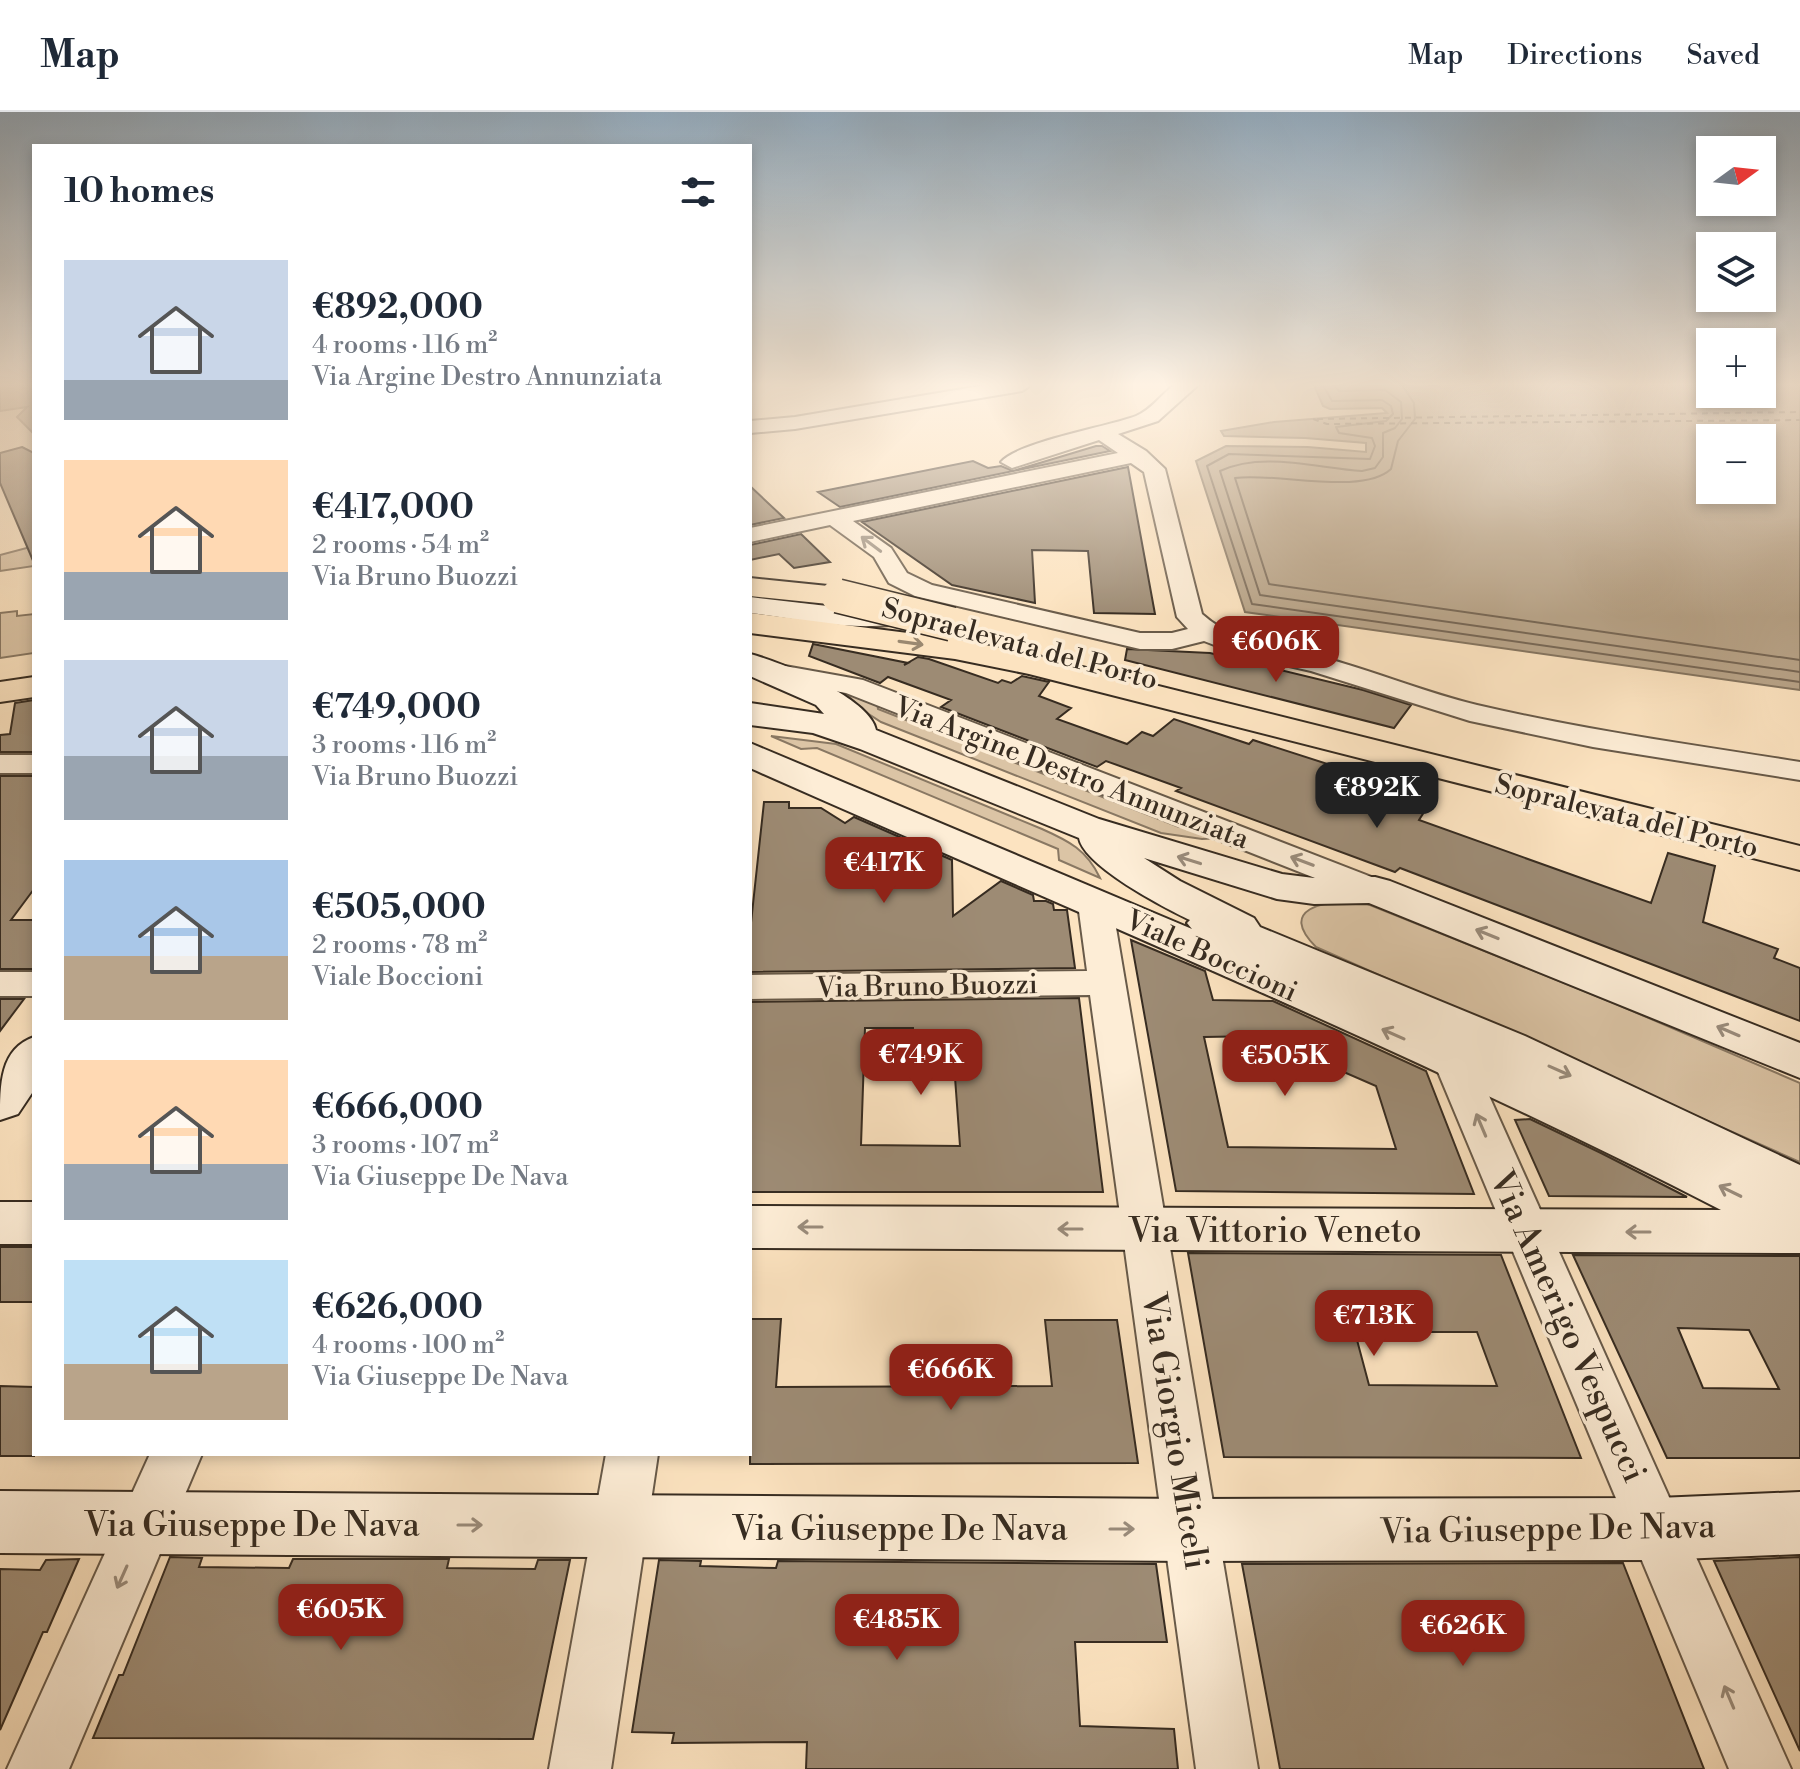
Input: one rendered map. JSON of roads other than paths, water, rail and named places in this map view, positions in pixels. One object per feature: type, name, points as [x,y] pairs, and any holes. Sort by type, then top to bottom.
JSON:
[{"type":"main road","name":"Sopraelevata del Porto","points":[[752,587],[952,611],[1111,668],[1673,819],[1800,841]]},
{"type":"main road","name":"Sopralevata del Porto","points":[[752,623],[955,649],[1030,664],[1673,819],[1800,858]]},
{"type":"main road","points":[[0,671],[32,666]]},
{"type":"main road","points":[[0,692],[32,687]]},
{"type":"street","points":[[1012,462],[1008,470],[1016,480]]},
{"type":"street","points":[[752,535],[1103,462]]},
{"type":"street","points":[[1147,462],[1154,469],[1190,617],[1207,632],[1226,641],[1319,665],[1471,712],[1623,742],[1800,771]]},
{"type":"street","points":[[832,516],[883,553],[891,571],[906,584],[952,611]]},
{"type":"street","points":[[752,605],[874,618],[935,610],[952,611],[1140,641],[1172,641],[1207,632]]},
{"type":"street","points":[[752,631],[820,630]]},
{"type":"street","name":"Via Argine Destro Annunziata","points":[[755,671],[828,698],[873,741]]},
{"type":"street","name":"Via Argine Destro Annunziata","points":[[755,671],[853,686],[1375,890],[1800,1061]]},
{"type":"street","name":"Via Argine Destro Annunziata","points":[[752,714],[818,723],[873,741],[1085,827],[1277,886],[1314,891],[1375,890]]},
{"type":"street","name":"Viale Boccioni","points":[[752,755],[778,747],[1094,880],[1309,961],[1586,1082],[1800,1189]]},
{"type":"street","name":"Viale Boccioni","points":[[752,755],[1453,1060],[1632,1142],[1800,1226]]},
{"type":"street","points":[[0,764],[32,764]]},
{"type":"street","points":[[1085,827],[1118,859],[1157,888],[1309,961]]},
{"type":"street","name":"Via Giorgio Miceli","points":[[1095,904],[1143,1229],[1193,1530],[1227,1769]]},
{"type":"street","name":"Via Bruno Buozzi","points":[[752,987],[1105,983]]},
{"type":"street","points":[[0,984],[32,984]]},
{"type":"street","points":[[0,1102],[32,1056]]},
{"type":"street","name":"Via Amerigo Vespucci","points":[[1453,1060],[1760,1769]]},
{"type":"street","points":[[0,1223],[32,1223]]},
{"type":"street","name":"Via Vittorio Veneto","points":[[752,1227],[1800,1232]]},
{"type":"street","points":[[38,1769],[175,1456]]},
{"type":"street","points":[[580,1769],[632,1456]]},
{"type":"street","name":"Via Giuseppe De Nava","points":[[0,1522],[1193,1530],[1658,1529],[1800,1523]]},
{"type":"water","points":[[1196,462],[1696,462],[1696,504],[1776,504],[1776,462],[1800,462],[1800,690],[1245,612]]}]
